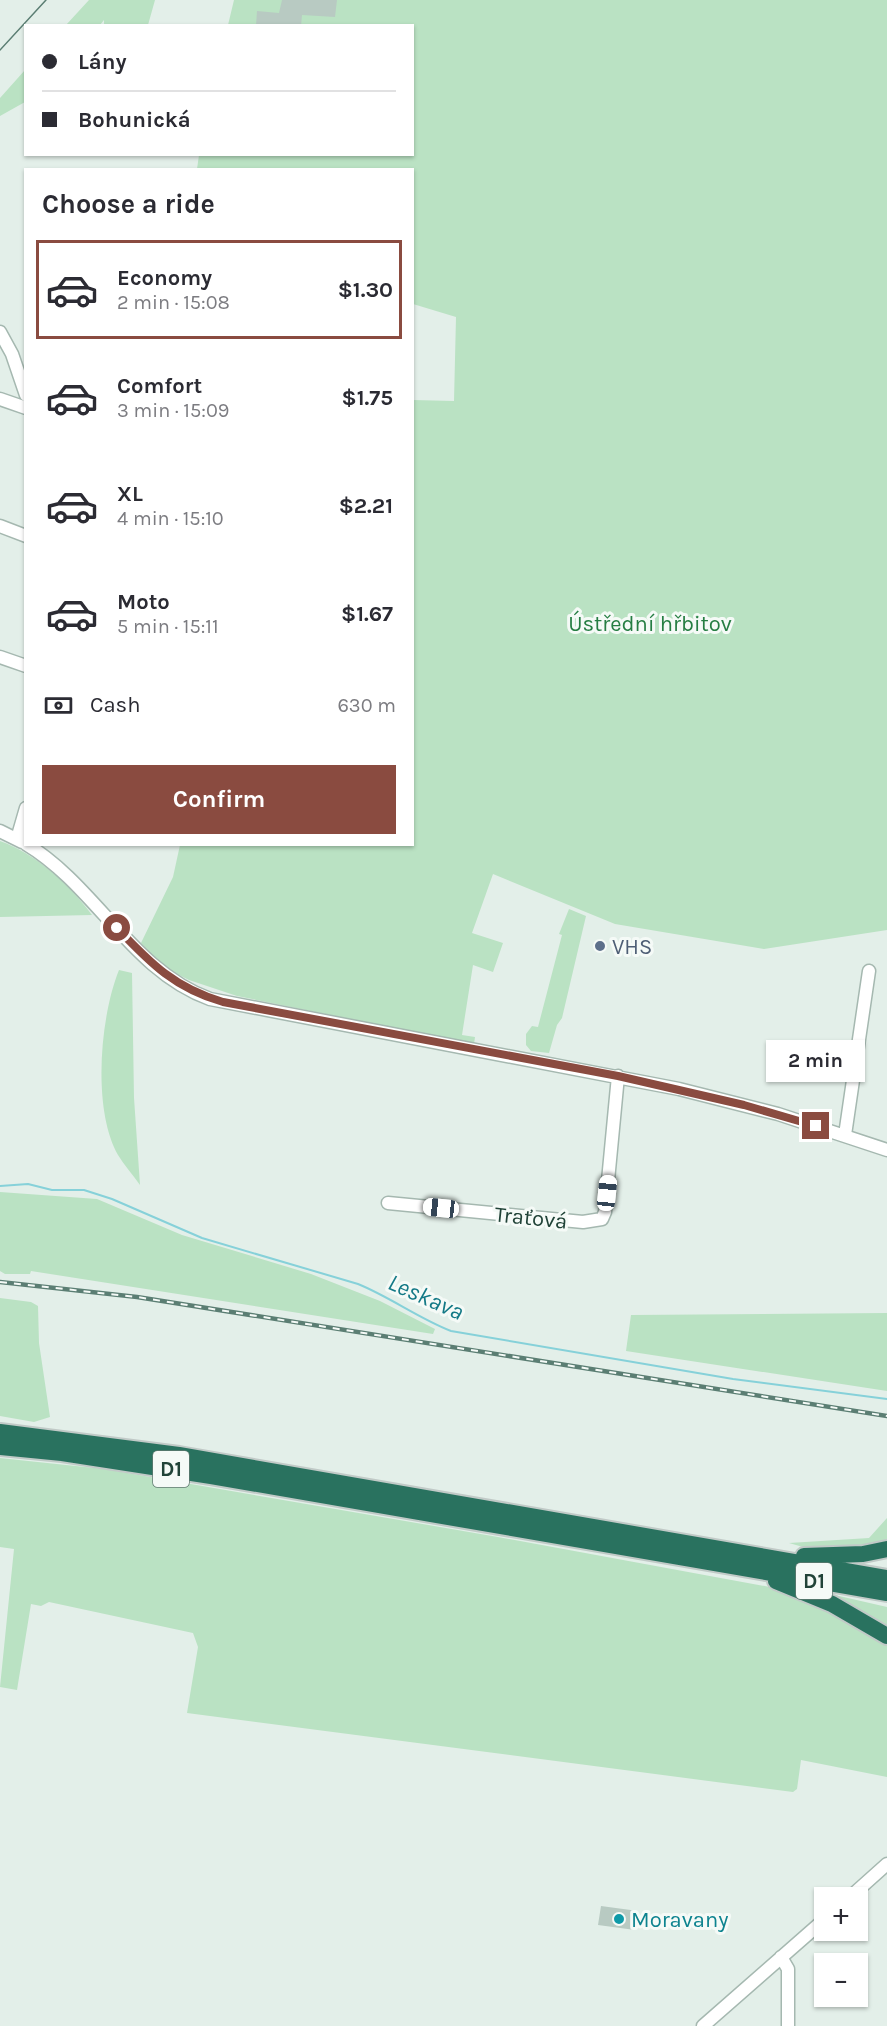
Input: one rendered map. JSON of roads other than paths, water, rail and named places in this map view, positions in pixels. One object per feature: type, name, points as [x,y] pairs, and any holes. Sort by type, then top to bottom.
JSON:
[{"type":"highway","name":"D1","points":[[0,1432],[179,1455],[743,1561],[887,1593]]},
{"type":"highway","name":"D1","points":[[0,1447],[62,1453],[743,1561],[887,1578]]},
{"type":"highway","points":[[743,1561],[887,1550]]},
{"type":"highway","points":[[743,1561],[832,1604],[887,1636]]},
{"type":"street","points":[[0,332],[12,354],[24,389]]},
{"type":"street","points":[[0,399],[24,407]]},
{"type":"street","points":[[0,526],[24,535]]},
{"type":"street","points":[[0,657],[24,665]]},
{"type":"street","points":[[0,831],[23,843]]},
{"type":"street","points":[[27,846],[67,874],[158,969],[197,994],[237,1005],[679,1089],[844,1135],[887,1150]]},
{"type":"street","points":[[844,1135],[869,971]]},
{"type":"street","name":"Traťová","points":[[388,1203],[583,1222],[602,1219],[605,1212],[618,1076]]},
{"type":"street","points":[[861,1887],[887,1864]]},
{"type":"street","points":[[703,2026],[814,1928]]},
{"type":"street","points":[[781,1957],[788,1970],[788,2026]]},
{"type":"waterway","name":"Leskava","points":[[0,1186],[28,1184],[52,1190],[84,1190],[112,1199],[202,1238],[358,1284],[451,1331],[733,1379],[887,1399]]},
{"type":"tram line","points":[[0,50],[46,0]]},
{"type":"railway","points":[[0,1282],[137,1297],[887,1416]]},
{"type":"place","name":"VHS","points":[[600,946]]},
{"type":"place","name":"Moravany","points":[[619,1919]]},
{"type":"park label","name":"Ústřední hřbitov","points":[[650,623]]}]
